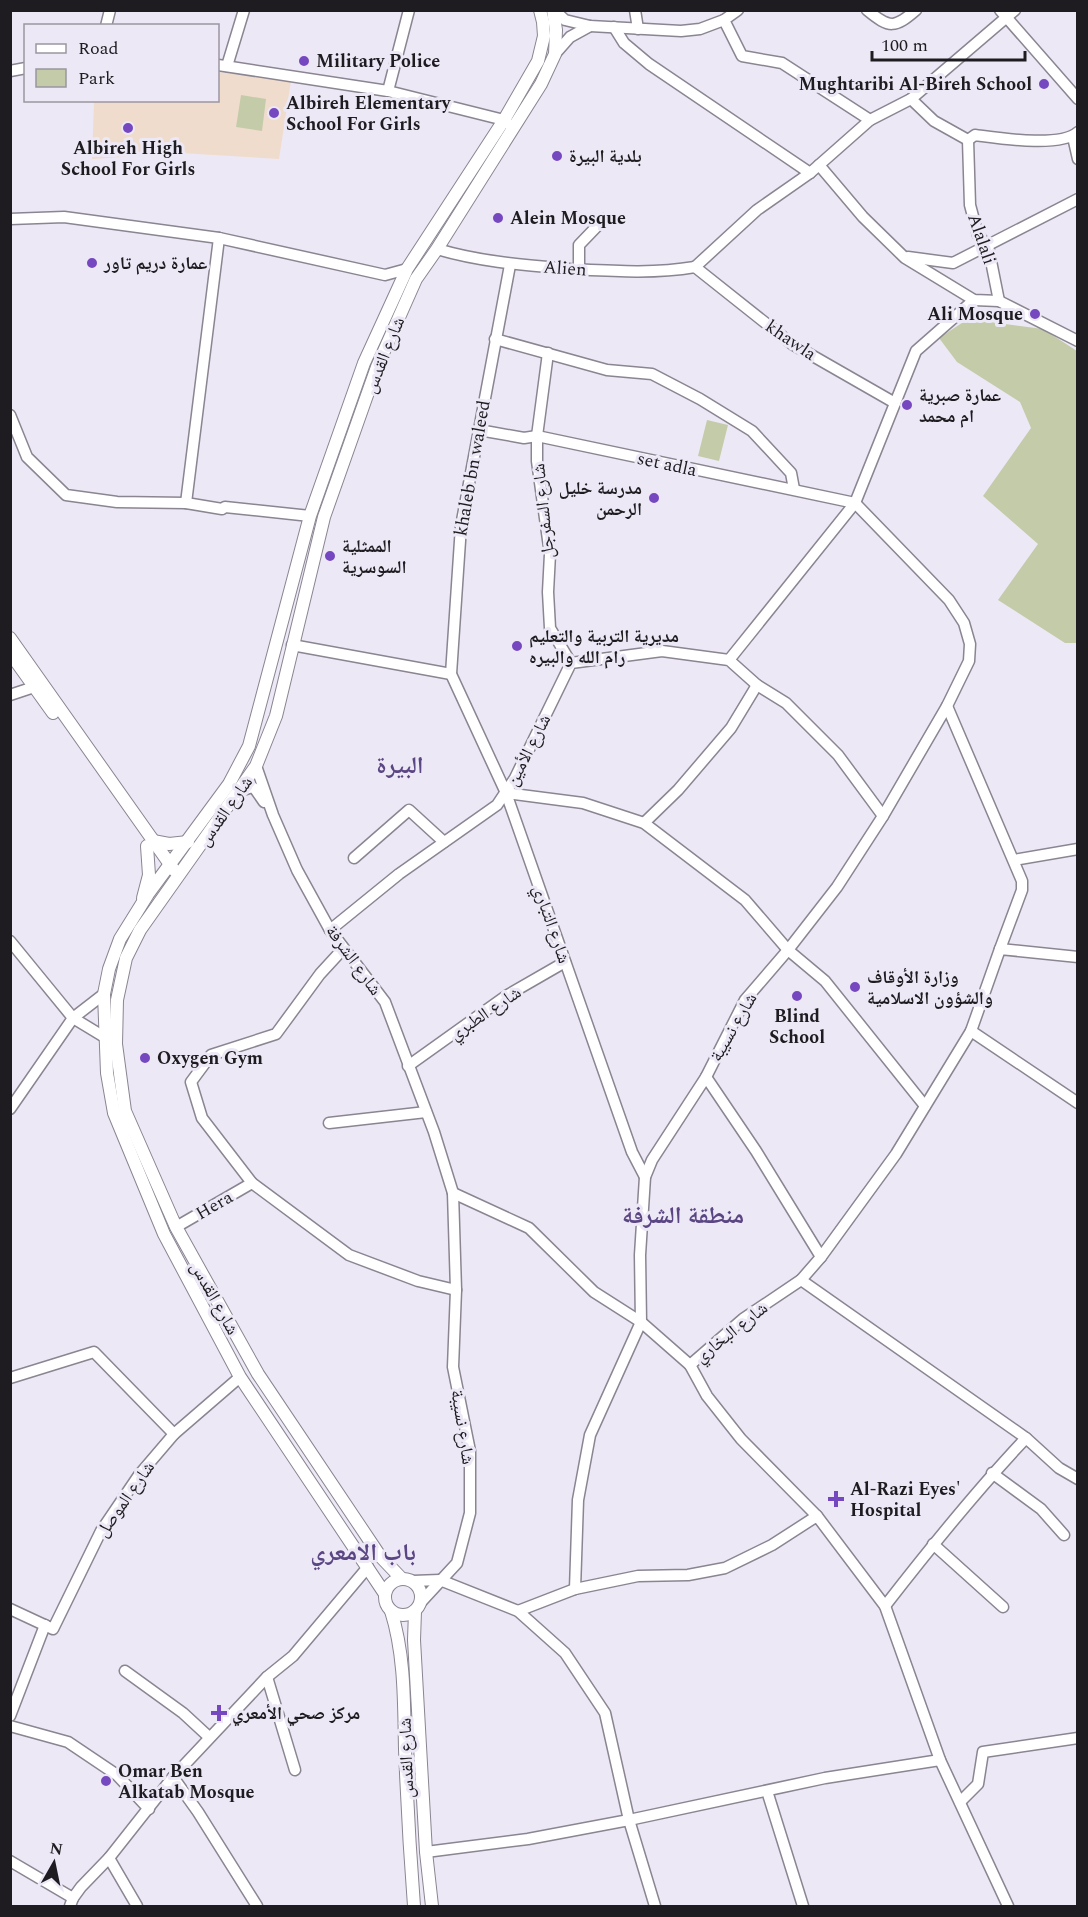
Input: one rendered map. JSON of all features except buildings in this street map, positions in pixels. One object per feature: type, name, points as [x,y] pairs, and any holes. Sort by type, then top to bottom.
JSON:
[{"type":"main road","name":"شارع القدس","points":[[407,1580],[380,1556],[258,1374],[176,1227],[125,1111],[116,1044],[117,1000],[126,958],[140,930],[256,766],[276,716],[324,517],[377,366],[416,279],[437,249],[509,124],[538,61],[544,36],[540,10]]},
{"type":"main road","name":"شارع القدس","points":[[385,1594],[240,1377],[164,1234],[114,1113],[107,1073],[104,994],[109,969],[120,939],[141,906],[229,784],[249,746],[310,516],[364,363],[407,269],[509,124],[541,84],[555,54],[556,30],[553,10]]},
{"type":"main road","points":[[423,245],[437,249]]},
{"type":"main road","points":[[310,516],[324,517]]},
{"type":"main road","points":[[10,638],[37,683],[150,843],[180,875]]},
{"type":"main road","points":[[10,652],[37,683]]},
{"type":"main road","points":[[150,843],[188,842]]},
{"type":"main road","points":[[141,906],[149,875],[150,843]]},
{"type":"main road","points":[[164,1234],[176,1227]]},
{"type":"main road","points":[[407,1580],[420,1590],[418,1606],[403,1616],[391,1611],[385,1600],[385,1594],[391,1583],[407,1580]]},
{"type":"main road","name":"شارع القدس","points":[[418,1606],[414,1640],[426,1852],[432,1906]]},
{"type":"main road","name":"شارع القدس","points":[[391,1611],[399,1636],[414,1906]]},
{"type":"street","points":[[244,10],[222,66],[388,91],[509,124]]},
{"type":"street","points":[[388,91],[409,10]]},
{"type":"street","points":[[553,10],[565,20],[590,26],[681,31],[699,29],[724,20],[738,10]]},
{"type":"street","points":[[635,10],[638,28]]},
{"type":"street","points":[[867,10],[890,24],[900,24],[916,10]]},
{"type":"street","points":[[695,267],[757,210],[810,173],[870,120],[911,99],[1007,13],[1077,99]]},
{"type":"street","points":[[724,20],[742,56],[782,63],[870,120]]},
{"type":"street","points":[[555,54],[570,37],[590,26]]},
{"type":"street","points":[[614,27],[624,43],[649,64],[810,173]]},
{"type":"street","points":[[911,99],[934,121],[969,140],[975,135],[1036,141],[1076,134],[1077,159]]},
{"type":"street","name":"Alalali","points":[[969,140],[970,205],[978,235],[988,246],[999,301]]},
{"type":"street","points":[[819,165],[863,217],[905,258],[975,300],[999,301],[1077,341]]},
{"type":"street","points":[[905,258],[953,263],[1077,199]]},
{"type":"street","points":[[10,219],[64,217],[219,238],[385,275],[407,269]]},
{"type":"street","points":[[579,269],[579,245],[604,219]]},
{"type":"street","points":[[186,503],[219,238]]},
{"type":"street","name":"Alien","points":[[437,249],[470,259],[510,264],[635,273],[695,267]]},
{"type":"street","name":"khaleb bn waleed","points":[[452,674],[461,526],[510,264]]},
{"type":"street","name":"khawla","points":[[695,267],[792,344],[895,403]]},
{"type":"street","points":[[385,275],[396,292]]},
{"type":"street","points":[[729,660],[855,503],[916,351],[975,300]]},
{"type":"street","points":[[495,339],[608,370],[652,374],[700,399],[752,431],[792,473],[794,489]]},
{"type":"street","name":"شارع السفرجل","points":[[548,353],[537,436],[537,461],[550,554],[548,592],[550,628],[571,663]]},
{"type":"street","points":[[10,415],[15,440],[27,457],[66,495],[117,502],[186,503],[222,509],[225,507],[310,516]]},
{"type":"street","name":"set adla","points":[[479,430],[525,438],[537,436],[855,503]]},
{"type":"street","points":[[855,503],[949,600],[964,623],[970,644],[969,661],[947,706],[883,816],[837,887],[788,950],[825,981],[925,1106],[971,1031],[1022,890],[1022,881],[1014,860],[947,706]]},
{"type":"street","points":[[292,645],[452,674]]},
{"type":"street","points":[[571,663],[662,651],[729,660],[757,685],[786,703],[838,755],[883,816]]},
{"type":"street","name":"شارع الأمين","points":[[571,663],[506,793],[583,802],[644,823],[745,900],[788,950]]},
{"type":"street","name":"شارع التباري","points":[[452,674],[506,793],[632,1152],[645,1177]]},
{"type":"street","points":[[10,695],[37,683]]},
{"type":"street","points":[[644,823],[678,790],[731,728],[757,685]]},
{"type":"street","name":"شارع الشرفة","points":[[256,766],[289,855],[330,930],[385,1002],[453,1193]]},
{"type":"street","points":[[240,791],[248,787],[255,789],[273,815]]},
{"type":"street","points":[[330,930],[399,874],[497,805],[506,793]]},
{"type":"street","points":[[354,858],[409,810],[444,842]]},
{"type":"street","points":[[1014,860],[1077,849]]},
{"type":"street","points":[[10,941],[73,1018],[106,1038]]},
{"type":"street","points":[[343,949],[320,974],[276,1034],[210,1055],[192,1082],[202,1118],[252,1183],[349,1255],[409,1278],[456,1290]]},
{"type":"street","points":[[1000,949],[1077,957]]},
{"type":"street","name":"شارع نسيبة","points":[[641,1322],[640,1255],[645,1177],[652,1160],[706,1077],[745,1000],[788,950]]},
{"type":"street","name":"شارع الطبري","points":[[408,1066],[506,996],[565,962]]},
{"type":"street","points":[[10,1109],[73,1018],[104,994]]},
{"type":"street","points":[[971,1031],[1077,1102]]},
{"type":"street","points":[[706,1077],[756,1151],[821,1257]]},
{"type":"street","name":"شارع البخاري","points":[[453,1193],[530,1228],[594,1292],[641,1322],[690,1365],[743,1319],[801,1280],[821,1257],[896,1154],[925,1106]]},
{"type":"street","points":[[328,1123],[426,1112]]},
{"type":"street","name":"Hera","points":[[176,1227],[252,1183]]},
{"type":"street","name":"شارع نسيبة","points":[[418,1606],[457,1563],[470,1513],[470,1450],[453,1367],[456,1290],[453,1193]]},
{"type":"street","points":[[801,1280],[1026,1438],[1059,1468],[1077,1479]]},
{"type":"street","points":[[575,1589],[578,1500],[590,1435],[641,1322]]},
{"type":"street","points":[[10,1378],[94,1352],[174,1434],[240,1377]]},
{"type":"street","points":[[690,1365],[707,1396],[741,1439],[817,1516],[885,1606],[940,1760],[1008,1906]]},
{"type":"street","name":"شارع الموصل","points":[[45,1625],[53,1629],[101,1531],[139,1475],[174,1434]]},
{"type":"street","points":[[885,1606],[933,1544],[1026,1438]]},
{"type":"street","points":[[993,1473],[1041,1509],[1064,1536]]},
{"type":"street","points":[[518,1611],[575,1589],[638,1576],[688,1575],[725,1568],[772,1545],[817,1516]]},
{"type":"street","points":[[933,1544],[1003,1607]]},
{"type":"street","points":[[10,1861],[71,1902],[81,1887],[109,1858],[149,1809],[172,1777],[267,1677],[293,1656],[368,1567]]},
{"type":"street","points":[[407,1580],[440,1580],[518,1611],[565,1653],[605,1713],[629,1820],[655,1906]]},
{"type":"street","points":[[10,1609],[45,1625],[10,1716]]},
{"type":"street","points":[[125,1671],[183,1713],[208,1737]]},
{"type":"street","points":[[267,1677],[295,1770]]},
{"type":"street","points":[[10,1726],[68,1742],[117,1774],[149,1809]]},
{"type":"street","points":[[960,1802],[978,1784],[983,1752],[1077,1738]]},
{"type":"street","points":[[426,1852],[528,1839],[825,1778],[940,1760]]},
{"type":"street","points":[[172,1777],[198,1812],[257,1906]]},
{"type":"street","points":[[767,1791],[802,1906]]},
{"type":"street","points":[[109,1858],[137,1906]]},
{"type":"shaded area","points":[[219,72],[291,81],[279,159],[180,153],[92,159],[94,102],[219,102]]},
{"type":"green space","points":[[241,95],[266,99],[262,131],[236,127]]},
{"type":"green space","points":[[968,319],[1043,329],[1077,351],[1077,643],[1065,643],[998,600],[1038,544],[983,496],[1031,428],[1020,402],[957,362],[939,338]]},
{"type":"green space","points":[[707,420],[728,425],[719,461],[698,456]]},
{"type":"place","name":"Military Police","points":[[304,61]]},
{"type":"place","name":"Mughtaribi Al-Bireh School","points":[[1044,84]]},
{"type":"place","name":"Albireh Elementary School For Girls","points":[[274,113]]},
{"type":"place","name":"Albireh High School For Girls","points":[[128,128]]},
{"type":"place","name":"بلدية البيرة","points":[[557,156]]},
{"type":"place","name":"Alein Mosque","points":[[498,218]]},
{"type":"place","name":"عمارة دريم تاور","points":[[92,263]]},
{"type":"place","name":"Ali Mosque","points":[[1035,314]]},
{"type":"place","name":"عمارة صبرية ام محمد","points":[[907,405]]},
{"type":"place","name":"مدرسة خليل الرحمن","points":[[654,498]]},
{"type":"place","name":"الممثلية السوسرية","points":[[330,556]]},
{"type":"place","name":"مديرية التربية والتعليم رام الله والبيره","points":[[517,646]]},
{"type":"place","name":"وزارة الأوقاف والشؤون الاسلامية","points":[[855,987]]},
{"type":"place","name":"Blind School","points":[[797,996]]},
{"type":"place","name":"Oxygen Gym","points":[[145,1058]]},
{"type":"place","name":"Al-Razi Eyes' Hospital","points":[[836,1499]]},
{"type":"place","name":"مركز صحي الأمعري","points":[[219,1713]]},
{"type":"place","name":"Omar Ben Alkatab Mosque","points":[[106,1781]]},
{"type":"district","name":"البيرة","points":[[400,765]]},
{"type":"district","name":"منطقة الشرفة","points":[[683,1215]]},
{"type":"district","name":"باب الامعري","points":[[363,1552]]}]
